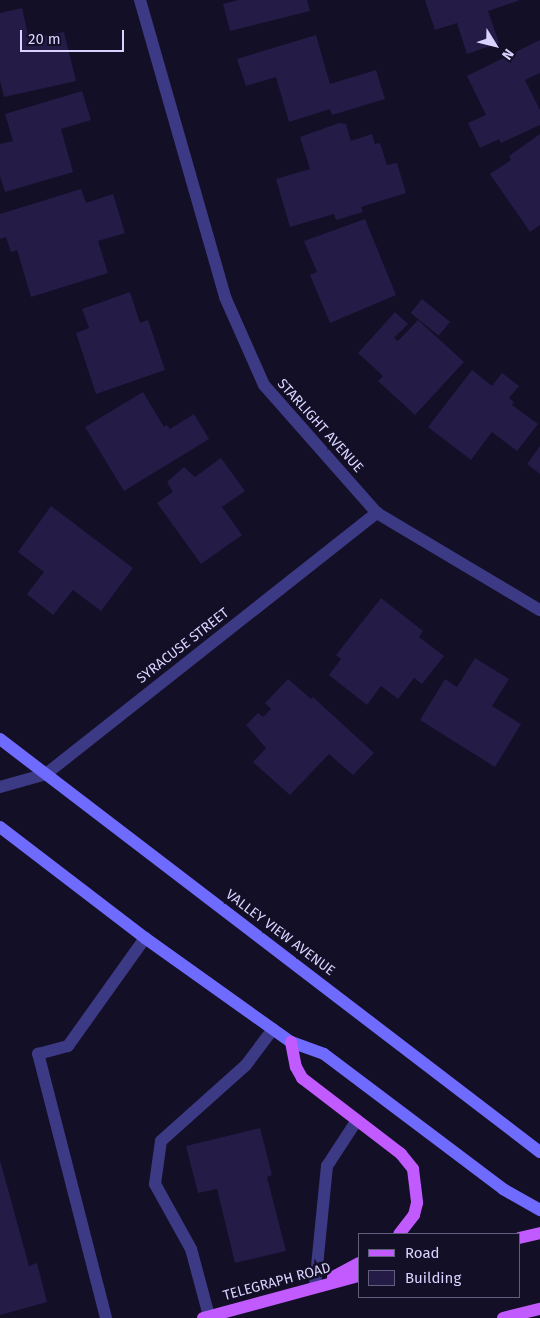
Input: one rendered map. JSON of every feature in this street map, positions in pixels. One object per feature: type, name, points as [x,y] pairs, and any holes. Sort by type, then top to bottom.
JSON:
[{"type":"main road","name":"VALLEY VIEW AVENUE","points":[[0,740],[540,1152]]},
{"type":"main road","points":[[0,827],[145,938],[291,1042],[324,1054],[504,1189],[540,1210]]},
{"type":"main road","points":[[291,1042],[296,1067],[302,1078],[401,1154],[413,1169],[417,1203],[414,1215],[400,1233]]},
{"type":"main road","points":[[520,1238],[540,1233]]},
{"type":"main road","points":[[315,1286],[358,1264]]},
{"type":"main road","name":"TELEGRAPH ROAD","points":[[206,1317],[315,1286],[358,1276]]},
{"type":"main road","points":[[503,1318],[540,1309]]},
{"type":"street","name":"STARLIGHT AVENUE","points":[[140,0],[226,297],[264,385],[377,513],[540,610]]},
{"type":"street","name":"SYRACUSE STREET","points":[[0,787],[46,774],[377,513]]},
{"type":"street","points":[[106,1318],[38,1054],[68,1046],[145,938]]},
{"type":"street","points":[[206,1317],[191,1249],[155,1184],[161,1141],[246,1065],[273,1029]]},
{"type":"street","points":[[315,1286],[326,1166],[357,1120]]},
{"type":"building","points":[[238,0],[307,0],[310,11],[230,31],[223,4]]},
{"type":"building","points":[[425,0],[520,0],[488,11],[499,43],[467,54],[457,23],[435,30]]},
{"type":"building","points":[[22,8],[29,39],[64,32],[76,81],[4,97],[0,81],[0,13]]},
{"type":"building","points":[[316,35],[330,84],[376,70],[385,99],[332,115],[330,109],[289,122],[276,77],[246,86],[237,59]]},
{"type":"building","points":[[540,40],[540,73],[525,80],[540,110],[540,125],[501,143],[499,139],[480,148],[468,123],[486,115],[467,76]]},
{"type":"building","points":[[82,91],[91,120],[61,129],[73,172],[5,192],[0,176],[0,144],[13,141],[5,114]]},
{"type":"building","points":[[339,123],[346,124],[351,141],[372,134],[375,144],[380,143],[387,165],[397,163],[406,193],[361,207],[363,212],[336,220],[334,214],[290,227],[276,179],[310,169],[300,137]]},
{"type":"building","points":[[540,134],[540,225],[530,232],[490,174],[511,160],[509,156]]},
{"type":"building","points":[[81,189],[86,203],[113,194],[125,233],[98,241],[108,273],[31,297],[17,250],[11,252],[6,237],[0,239],[0,214]]},
{"type":"building","points":[[365,219],[396,295],[330,323],[310,275],[317,272],[304,241]]},
{"type":"building","points":[[130,292],[140,323],[148,320],[165,370],[96,394],[76,333],[89,328],[82,309]]},
{"type":"building","points":[[422,299],[450,322],[439,336],[411,313]]},
{"type":"building","points":[[395,312],[408,324],[394,338],[398,341],[418,320],[464,362],[415,415],[378,381],[383,376],[358,353]]},
{"type":"building","points":[[472,370],[492,386],[502,373],[519,386],[509,398],[514,402],[512,405],[538,424],[517,451],[492,432],[471,460],[428,427]]},
{"type":"building","points":[[143,392],[164,427],[167,425],[170,429],[194,414],[209,439],[124,491],[85,427]]},
{"type":"building","points":[[540,446],[540,474],[527,464]]},
{"type":"building","points":[[221,458],[245,491],[222,507],[242,535],[201,564],[157,503],[173,492],[167,482],[184,467],[195,477]]},
{"type":"building","points":[[51,506],[133,568],[101,611],[73,590],[53,615],[27,594],[44,572],[18,552]]},
{"type":"building","points":[[381,598],[423,631],[419,637],[444,656],[422,684],[414,678],[398,699],[381,686],[367,705],[329,675],[341,659],[336,655]]},
{"type":"building","points":[[475,658],[509,679],[492,706],[521,724],[495,767],[420,720],[445,679],[457,687]]},
{"type":"building","points":[[288,679],[311,699],[313,697],[374,753],[353,775],[329,754],[290,795],[253,762],[266,748],[246,725],[258,713],[263,717],[271,709],[265,703]]},
{"type":"building","points":[[260,1128],[272,1175],[267,1177],[286,1251],[235,1263],[217,1189],[198,1193],[186,1146]]},
{"type":"building","points":[[0,1160],[29,1266],[37,1263],[47,1302],[0,1315]]}]
